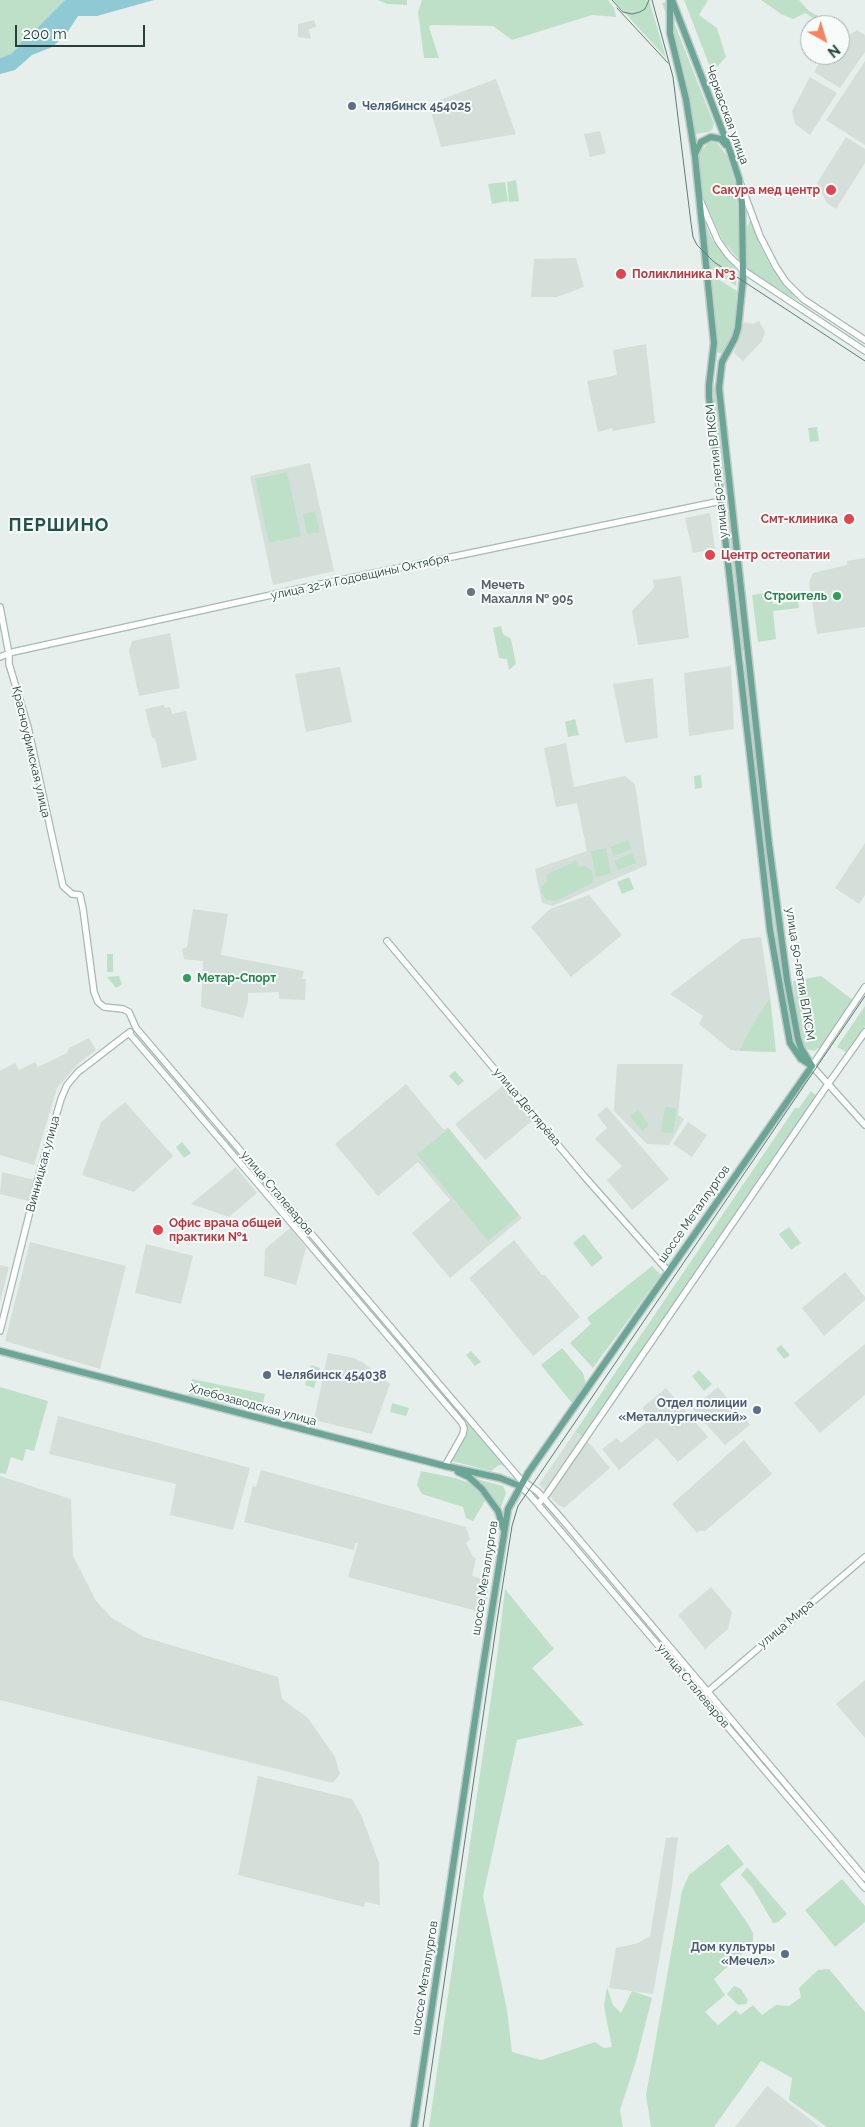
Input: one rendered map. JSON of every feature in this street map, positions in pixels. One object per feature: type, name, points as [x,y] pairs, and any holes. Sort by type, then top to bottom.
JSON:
[{"type":"main road","points":[[671,0],[670,33],[683,83],[695,156],[698,190]]},
{"type":"main road","name":"Черкасская улица","points":[[671,0],[729,148],[739,179]]},
{"type":"main road","points":[[695,156],[701,142],[711,137],[721,139],[729,148]]},
{"type":"main road","name":"улица 50-летия ВЛКСМ","points":[[739,179],[742,203],[743,270],[738,328],[736,338],[722,362],[719,388],[769,839],[787,980],[798,1039],[812,1066]]},
{"type":"main road","name":"улица 50-летия ВЛКСМ","points":[[698,190],[714,343],[708,385],[770,930],[790,1043],[801,1059],[812,1066]]},
{"type":"main road","points":[[721,501],[732,500]]},
{"type":"main road","name":"шоссе Металлургов","points":[[414,2127],[508,1509],[521,1482],[812,1066]]},
{"type":"main road","name":"Хлебозаводская улица","points":[[0,1351],[447,1467],[521,1482]]},
{"type":"main road","points":[[447,1467],[469,1477],[482,1489],[498,1511],[504,1531]]},
{"type":"street","name":"Черкасская улица","points":[[739,179],[760,236],[786,282],[803,298],[865,340]]},
{"type":"street","points":[[698,190],[705,212],[718,240],[728,255],[743,270],[865,351]]},
{"type":"street","name":"улица 32-й Годовщины Октября","points":[[0,657],[312,586],[721,501]]},
{"type":"street","name":"Красноуфимская улица","points":[[0,607],[9,654],[9,664],[28,727],[63,886],[72,894],[80,895]]},
{"type":"street","name":"улица Сталеваров","points":[[80,895],[84,909],[94,992],[98,1002],[104,1007],[126,1010],[136,1028],[470,1420],[538,1504],[702,1696],[850,1865],[865,1878]]},
{"type":"street","name":"улица Дегтярёва","points":[[387,941],[668,1272]]},
{"type":"street","name":"шоссе Металлургов","points":[[812,1066],[865,987]]},
{"type":"street","name":"Винницкая улица","points":[[0,1331],[39,1175],[61,1099],[68,1085],[78,1072],[136,1028]]},
{"type":"street","points":[[538,1504],[544,1499],[865,1032]]},
{"type":"street","name":"улица Сталеваров","points":[[129,1033],[462,1423]]},
{"type":"street","points":[[812,1066],[829,1082],[865,1125]]},
{"type":"street","points":[[210,1127],[216,1122]]},
{"type":"street","points":[[447,1467],[463,1434],[464,1428],[462,1423],[470,1420]]},
{"type":"street","name":"улица Сталеваров","points":[[521,1482],[544,1499],[708,1691],[850,1865],[865,1888]]},
{"type":"street","name":"улица Мира","points":[[702,1696],[865,1557]]},
{"type":"street","points":[[591,1566],[597,1561]]},
{"type":"shaded area","points":[[314,20],[316,27],[309,29],[311,39],[298,37],[298,24]]},
{"type":"shaded area","points":[[857,30],[865,35],[865,52],[840,88],[814,72],[818,65],[850,65],[850,34]]},
{"type":"shaded area","points":[[865,61],[865,145],[826,120]]},
{"type":"shaded area","points":[[810,77],[837,93],[810,135],[795,124],[792,111]]},
{"type":"shaded area","points":[[496,79],[516,134],[441,147],[429,104]]},
{"type":"shaded area","points":[[600,131],[606,153],[590,157],[584,134]]},
{"type":"shaded area","points":[[846,137],[865,149],[865,163],[836,209],[827,203],[817,183]]},
{"type":"shaded area","points":[[576,258],[584,287],[557,297],[531,297],[534,259]]},
{"type":"shaded area","points":[[759,321],[765,332],[762,341],[743,361],[734,353],[744,322],[753,324]]},
{"type":"shaded area","points":[[646,344],[655,423],[613,431],[612,428],[598,432],[587,381],[617,375],[613,350]]},
{"type":"shaded area","points":[[310,463],[334,571],[273,585],[250,476]]},
{"type":"shaded area","points":[[710,513],[715,549],[693,553],[685,518]]},
{"type":"shaded area","points":[[865,558],[865,627],[817,634],[809,582],[813,573],[847,565],[847,561]]},
{"type":"shaded area","points":[[681,576],[689,638],[638,645],[632,611],[654,588],[653,580]]},
{"type":"shaded area","points":[[170,633],[180,688],[139,696],[129,651],[132,641]]},
{"type":"shaded area","points":[[731,666],[734,729],[689,736],[684,673]]},
{"type":"shaded area","points":[[340,667],[352,722],[306,732],[295,674]]},
{"type":"shaded area","points":[[653,678],[658,738],[625,743],[613,684]]},
{"type":"shaded area","points":[[164,705],[165,708],[170,707],[172,714],[186,711],[197,760],[162,768],[155,738],[152,738],[145,709]]},
{"type":"shaded area","points":[[566,743],[574,787],[625,776],[635,784],[647,865],[553,906],[542,903],[535,869],[587,851],[577,803],[556,807],[544,748]]},
{"type":"shaded area","points":[[865,843],[865,895],[859,904],[835,888]]},
{"type":"shaded area","points":[[589,895],[622,935],[571,977],[531,927],[550,909]]},
{"type":"shaded area","points":[[193,909],[228,914],[221,955],[304,971],[302,979],[306,979],[305,1000],[279,999],[279,992],[248,993],[248,1002],[243,1018],[201,1007],[203,961],[184,959],[182,949],[187,947]]},
{"type":"shaded area","points":[[761,937],[770,997],[739,1051],[731,1050],[699,1024],[703,1016],[670,994],[742,939]]},
{"type":"shaded area","points":[[89,1038],[96,1050],[78,1064],[57,1088],[34,1165],[0,1155],[0,1071],[15,1063],[19,1070],[35,1062],[38,1067],[67,1053],[69,1048]]},
{"type":"shaded area","points":[[617,1064],[683,1064],[678,1115],[684,1119],[669,1145],[647,1144],[614,1111]]},
{"type":"shaded area","points":[[406,1084],[444,1130],[448,1127],[522,1218],[450,1278],[412,1233],[450,1200],[418,1162],[378,1196],[335,1144]]},
{"type":"shaded area","points":[[504,1085],[533,1120],[485,1160],[455,1124]]},
{"type":"shaded area","points":[[125,1102],[173,1156],[134,1192],[82,1175],[101,1122]]},
{"type":"shaded area","points":[[607,1107],[669,1179],[632,1210],[607,1180],[622,1166],[595,1139],[607,1128],[597,1115]]},
{"type":"shaded area","points":[[688,1122],[707,1135],[692,1157],[673,1144]]},
{"type":"shaded area","points":[[236,1167],[257,1193],[229,1217],[191,1204]]},
{"type":"shaded area","points":[[2,1172],[34,1180],[28,1201],[0,1194]]},
{"type":"shaded area","points":[[290,1228],[306,1248],[296,1285],[264,1276],[265,1249]]},
{"type":"shaded area","points":[[514,1240],[542,1275],[545,1275],[580,1317],[533,1356],[469,1278]]},
{"type":"shaded area","points":[[30,1242],[126,1266],[100,1369],[5,1341]]},
{"type":"shaded area","points":[[146,1244],[193,1256],[181,1304],[135,1293]]},
{"type":"shaded area","points":[[0,1265],[9,1267],[0,1302]]},
{"type":"shaded area","points":[[845,1272],[865,1297],[865,1300],[824,1336],[802,1308]]},
{"type":"shaded area","points":[[865,1344],[865,1395],[820,1433],[794,1403]]},
{"type":"shaded area","points":[[328,1353],[354,1358],[362,1362],[390,1384],[372,1434],[314,1420]]},
{"type":"shaded area","points":[[718,1387],[750,1425],[725,1445],[692,1409]]},
{"type":"shaded area","points":[[666,1388],[708,1437],[678,1462],[657,1438],[619,1470],[602,1449],[617,1438],[621,1443],[651,1419],[642,1408]]},
{"type":"shaded area","points":[[58,1416],[250,1468],[233,1530],[170,1515],[176,1484],[49,1454]]},
{"type":"shaded area","points":[[575,1432],[592,1446],[610,1468],[564,1508],[558,1505],[539,1484]]},
{"type":"shaded area","points":[[744,1440],[772,1474],[705,1531],[697,1533],[672,1504]]},
{"type":"shaded area","points":[[261,1470],[466,1527],[470,1539],[466,1543],[473,1557],[476,1558],[472,1576],[489,1581],[486,1610],[477,1611],[348,1577],[358,1543],[355,1543],[354,1550],[244,1522],[253,1486],[256,1487]]},
{"type":"shaded area","points":[[0,1476],[71,1499],[73,1556],[96,1601],[112,1618],[144,1637],[278,1677],[282,1699],[308,1718],[335,1757],[340,1774],[333,1783],[0,1700]]},
{"type":"shaded area","points":[[711,1587],[732,1612],[728,1629],[705,1649],[678,1615]]},
{"type":"shaded area","points":[[865,1680],[865,1738],[836,1704]]},
{"type":"shaded area","points":[[258,1776],[352,1799],[362,1817],[379,1863],[380,1905],[365,1902],[364,1907],[238,1875]]},
{"type":"shaded area","points":[[678,1837],[671,1893],[653,1994],[609,1988],[616,1948],[638,1943],[650,1936],[666,1838]]},
{"type":"shaded area","points":[[767,2086],[820,2127],[735,2127]]},
{"type":"green space","points":[[0,0],[65,0],[38,27],[25,35],[11,54],[0,58]]},
{"type":"green space","points":[[378,0],[407,0],[407,5],[387,4]]},
{"type":"green space","points":[[422,0],[608,0],[614,8],[616,17],[592,15],[512,40],[493,26],[431,25],[429,27],[439,58],[424,58],[418,12]]},
{"type":"green space","points":[[649,0],[666,58],[614,1]]},
{"type":"green space","points":[[684,0],[708,0],[699,15],[717,28],[726,57],[712,72]]},
{"type":"green space","points":[[761,0],[799,0],[809,11],[816,15],[805,13],[793,19],[781,14]]},
{"type":"green space","points":[[666,2],[714,124],[712,130],[708,132],[695,134],[678,48],[662,3]]},
{"type":"green space","points":[[709,142],[717,143],[727,156],[737,189],[739,260],[723,241],[703,197],[698,155]]},
{"type":"green space","points":[[516,180],[519,201],[509,202],[507,182]]},
{"type":"green space","points":[[505,182],[508,201],[492,204],[488,184]]},
{"type":"green space","points":[[751,218],[759,243],[772,268],[798,301],[745,268],[747,227]]},
{"type":"green space","points":[[705,224],[713,241],[737,271],[736,286],[710,268]]},
{"type":"green space","points":[[710,274],[737,291],[734,330],[730,343],[722,354],[717,352]]},
{"type":"green space","points":[[712,383],[714,383],[726,485],[723,486]]},
{"type":"green space","points":[[817,427],[819,441],[810,442],[808,428]]},
{"type":"green space","points":[[287,472],[301,536],[269,543],[255,479]]},
{"type":"green space","points":[[727,509],[729,511],[745,651],[742,651]]},
{"type":"green space","points":[[315,512],[320,532],[307,534],[303,514]]},
{"type":"green space","points":[[771,592],[773,604],[798,601],[799,608],[773,611],[776,639],[758,642],[752,595]]},
{"type":"green space","points":[[501,626],[503,634],[511,639],[516,664],[509,670],[507,659],[499,658],[493,628]]},
{"type":"green space","points":[[746,664],[766,840],[765,841],[744,665]]},
{"type":"green space","points":[[575,719],[579,735],[568,737],[565,722]]},
{"type":"green space","points":[[701,775],[702,788],[695,789],[694,776]]},
{"type":"green space","points":[[628,840],[632,849],[614,856],[610,847]]},
{"type":"green space","points":[[606,848],[611,874],[596,877],[591,851]]},
{"type":"green space","points":[[767,849],[781,963],[794,1043],[801,1053],[792,1043],[779,964],[765,850]]},
{"type":"green space","points":[[632,853],[636,863],[618,870],[614,861]]},
{"type":"green space","points":[[576,861],[579,867],[585,866],[592,871],[594,877],[592,883],[556,901],[546,900],[541,892],[542,886],[548,881],[546,875]]},
{"type":"green space","points":[[629,877],[634,889],[622,894],[617,882]]},
{"type":"green space","points":[[107,954],[113,954],[113,972],[107,972]]},
{"type":"green space","points":[[119,976],[122,984],[116,988],[107,977]]},
{"type":"green space","points":[[821,976],[853,1000],[822,1046],[814,1051],[806,1049],[800,1037],[793,981]]},
{"type":"green space","points":[[770,997],[776,1052],[739,1051],[750,1029]]},
{"type":"green space","points":[[865,1006],[865,1026],[846,1052],[837,1047]]},
{"type":"green space","points":[[137,1032],[211,1118],[208,1120],[136,1035]]},
{"type":"green space","points":[[455,1071],[464,1081],[458,1086],[449,1076]]},
{"type":"green space","points":[[811,1091],[817,1096],[584,1438],[575,1432],[795,1108],[799,1108]]},
{"type":"green space","points":[[665,1107],[677,1108],[673,1133],[661,1132]]},
{"type":"green space","points":[[638,1110],[649,1125],[642,1131],[630,1116]]},
{"type":"green space","points":[[219,1127],[267,1184],[264,1187],[215,1130]]},
{"type":"green space","points":[[449,1129],[519,1215],[488,1241],[417,1154]]},
{"type":"green space","points":[[182,1142],[191,1153],[184,1158],[176,1147]]},
{"type":"green space","points":[[271,1190],[308,1233],[304,1236],[269,1195]]},
{"type":"green space","points":[[789,1227],[801,1243],[791,1250],[779,1234]]},
{"type":"green space","points":[[584,1234],[603,1258],[592,1267],[573,1243]]},
{"type":"green space","points":[[319,1244],[390,1329],[387,1331],[316,1247]]},
{"type":"green space","points":[[652,1266],[661,1275],[593,1368],[570,1343],[591,1324],[587,1318]]},
{"type":"green space","points":[[394,1334],[464,1417],[461,1419],[392,1337]]},
{"type":"green space","points":[[781,1345],[790,1355],[784,1359],[776,1349]]},
{"type":"green space","points":[[562,1348],[583,1373],[586,1384],[572,1403],[541,1365]]},
{"type":"green space","points":[[471,1351],[481,1362],[475,1366],[466,1355]]},
{"type":"green space","points":[[311,1365],[320,1368],[314,1388],[305,1385]]},
{"type":"green space","points":[[699,1370],[712,1384],[704,1391],[692,1376]]},
{"type":"green space","points":[[192,1379],[265,1394],[261,1412],[188,1396]]},
{"type":"green space","points":[[0,1387],[48,1401],[34,1451],[26,1449],[23,1461],[11,1457],[6,1474],[0,1473]]},
{"type":"green space","points":[[392,1403],[409,1408],[406,1416],[390,1412]]},
{"type":"green space","points":[[469,1422],[506,1466],[499,1465],[491,1471],[452,1461],[467,1434],[468,1428],[465,1425]]},
{"type":"green space","points":[[421,1471],[470,1483],[478,1490],[486,1499],[473,1521],[466,1518],[463,1507],[422,1494],[417,1485]]},
{"type":"green space","points":[[473,1478],[503,1486],[506,1493],[500,1510],[480,1483]]},
{"type":"green space","points":[[505,1589],[554,1649],[532,1668],[584,1725],[517,1740],[483,1896],[507,2010],[512,2052],[541,2060],[595,2042],[604,2048],[612,2047],[604,2006],[607,1987],[613,2005],[621,2013],[632,1991],[652,1998],[636,2061],[620,2110],[623,2127],[429,2127],[498,1650]]},
{"type":"green space","points":[[728,1844],[744,1864],[720,1884],[748,1924],[753,1933],[753,1941],[748,1948],[714,1979],[725,1995],[705,2012],[718,2025],[736,2010],[740,2015],[753,2005],[762,2015],[776,2005],[789,2006],[801,1997],[799,1988],[818,1970],[829,1969],[865,2012],[865,2127],[827,2127],[789,2100],[792,2078],[761,2061],[714,2127],[651,2127],[646,2095],[682,1891],[689,1875]]},
{"type":"green space","points":[[747,1867],[787,1914],[778,1922],[773,1923],[752,1887],[741,1875]]},
{"type":"green space","points":[[842,1879],[865,1906],[865,1922],[835,1947],[805,1910]]},
{"type":"green space","points":[[734,1986],[741,1989],[748,2000],[746,2004],[738,2005],[727,1994]]},
{"type":"water","points":[[65,0],[154,0],[97,16],[78,16],[65,36],[52,47],[32,55],[15,70],[0,74],[0,58],[11,54],[25,35],[38,27]]},
{"type":"tram line","points":[[612,0],[623,12],[632,14],[645,9],[649,0]]},
{"type":"tram line","points":[[652,0],[673,77],[691,223],[693,237],[697,245],[714,262],[865,361]]},
{"type":"tram line","points":[[617,8],[668,63]]},
{"type":"tram line","points":[[423,2127],[497,1621],[512,1526],[518,1506],[865,996]]},
{"type":"place","name":"Челябинск 454025","points":[[352,106]]},
{"type":"place","name":"Сакура мед центр","points":[[831,190]]},
{"type":"place","name":"Поликлиника №3","points":[[621,274]]},
{"type":"place","name":"Смт-клиника","points":[[849,519]]},
{"type":"place","name":"Центр остеопатии","points":[[710,555]]},
{"type":"place","name":"Мечеть Махалля № 905","points":[[471,592]]},
{"type":"place","name":"Cтроитель","points":[[837,596]]},
{"type":"place","name":"Метар-Спорт","points":[[187,978]]},
{"type":"place","name":"Офис врача общей практики №1","points":[[158,1230]]},
{"type":"place","name":"Челябинск 454038","points":[[267,1375]]},
{"type":"place","name":"Отдел полиции «Металлургический»","points":[[757,1410]]},
{"type":"place","name":"Дом культуры «Мечел»","points":[[785,1954]]},
{"type":"district","name":"ПЕРШИНО","points":[[59,526]]}]
